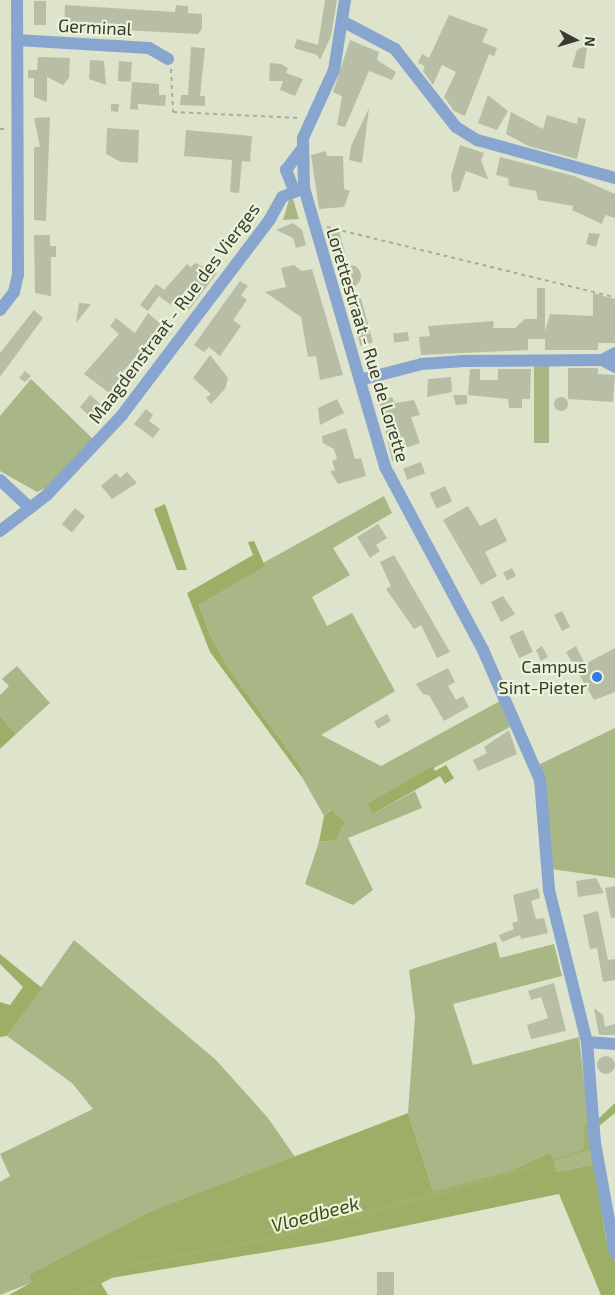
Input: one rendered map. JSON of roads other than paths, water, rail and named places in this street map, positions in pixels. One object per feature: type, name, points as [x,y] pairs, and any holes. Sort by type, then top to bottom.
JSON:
[{"type":"street","points":[[0,310],[14,292],[18,275],[17,0]]},
{"type":"street","points":[[299,189],[286,170],[301,150],[309,121],[334,70],[344,22],[345,0]]},
{"type":"street","points":[[344,22],[395,49],[456,127],[478,140],[615,178]]},
{"type":"street","name":"Germinal","points":[[17,40],[149,48],[168,59]]},
{"type":"street","name":"Lorettestraat - Rue de Lorette","points":[[299,189],[315,228],[389,475],[483,650],[536,765],[542,792],[549,890],[587,1042],[595,1143],[615,1254]]},
{"type":"street","name":"Maagdenstraat - Rue des Vierges","points":[[0,531],[30,508],[122,415],[270,219],[282,197],[299,189]]},
{"type":"street","points":[[360,380],[443,362],[602,360],[615,353]]},
{"type":"street","points":[[602,360],[615,367]]},
{"type":"street","points":[[0,480],[30,508]]},
{"type":"street","points":[[587,1042],[615,1044]]},
{"type":"waterway","name":"Vloedbeek","points":[[585,1149],[586,1125]]},
{"type":"waterway","name":"Vloedbeek","points":[[503,1175],[516,1170]]},
{"type":"waterway","name":"Vloedbeek","points":[[137,1263],[152,1261]]},
{"type":"place","name":"Campus Sint-Pieter","points":[[597,677]]}]
